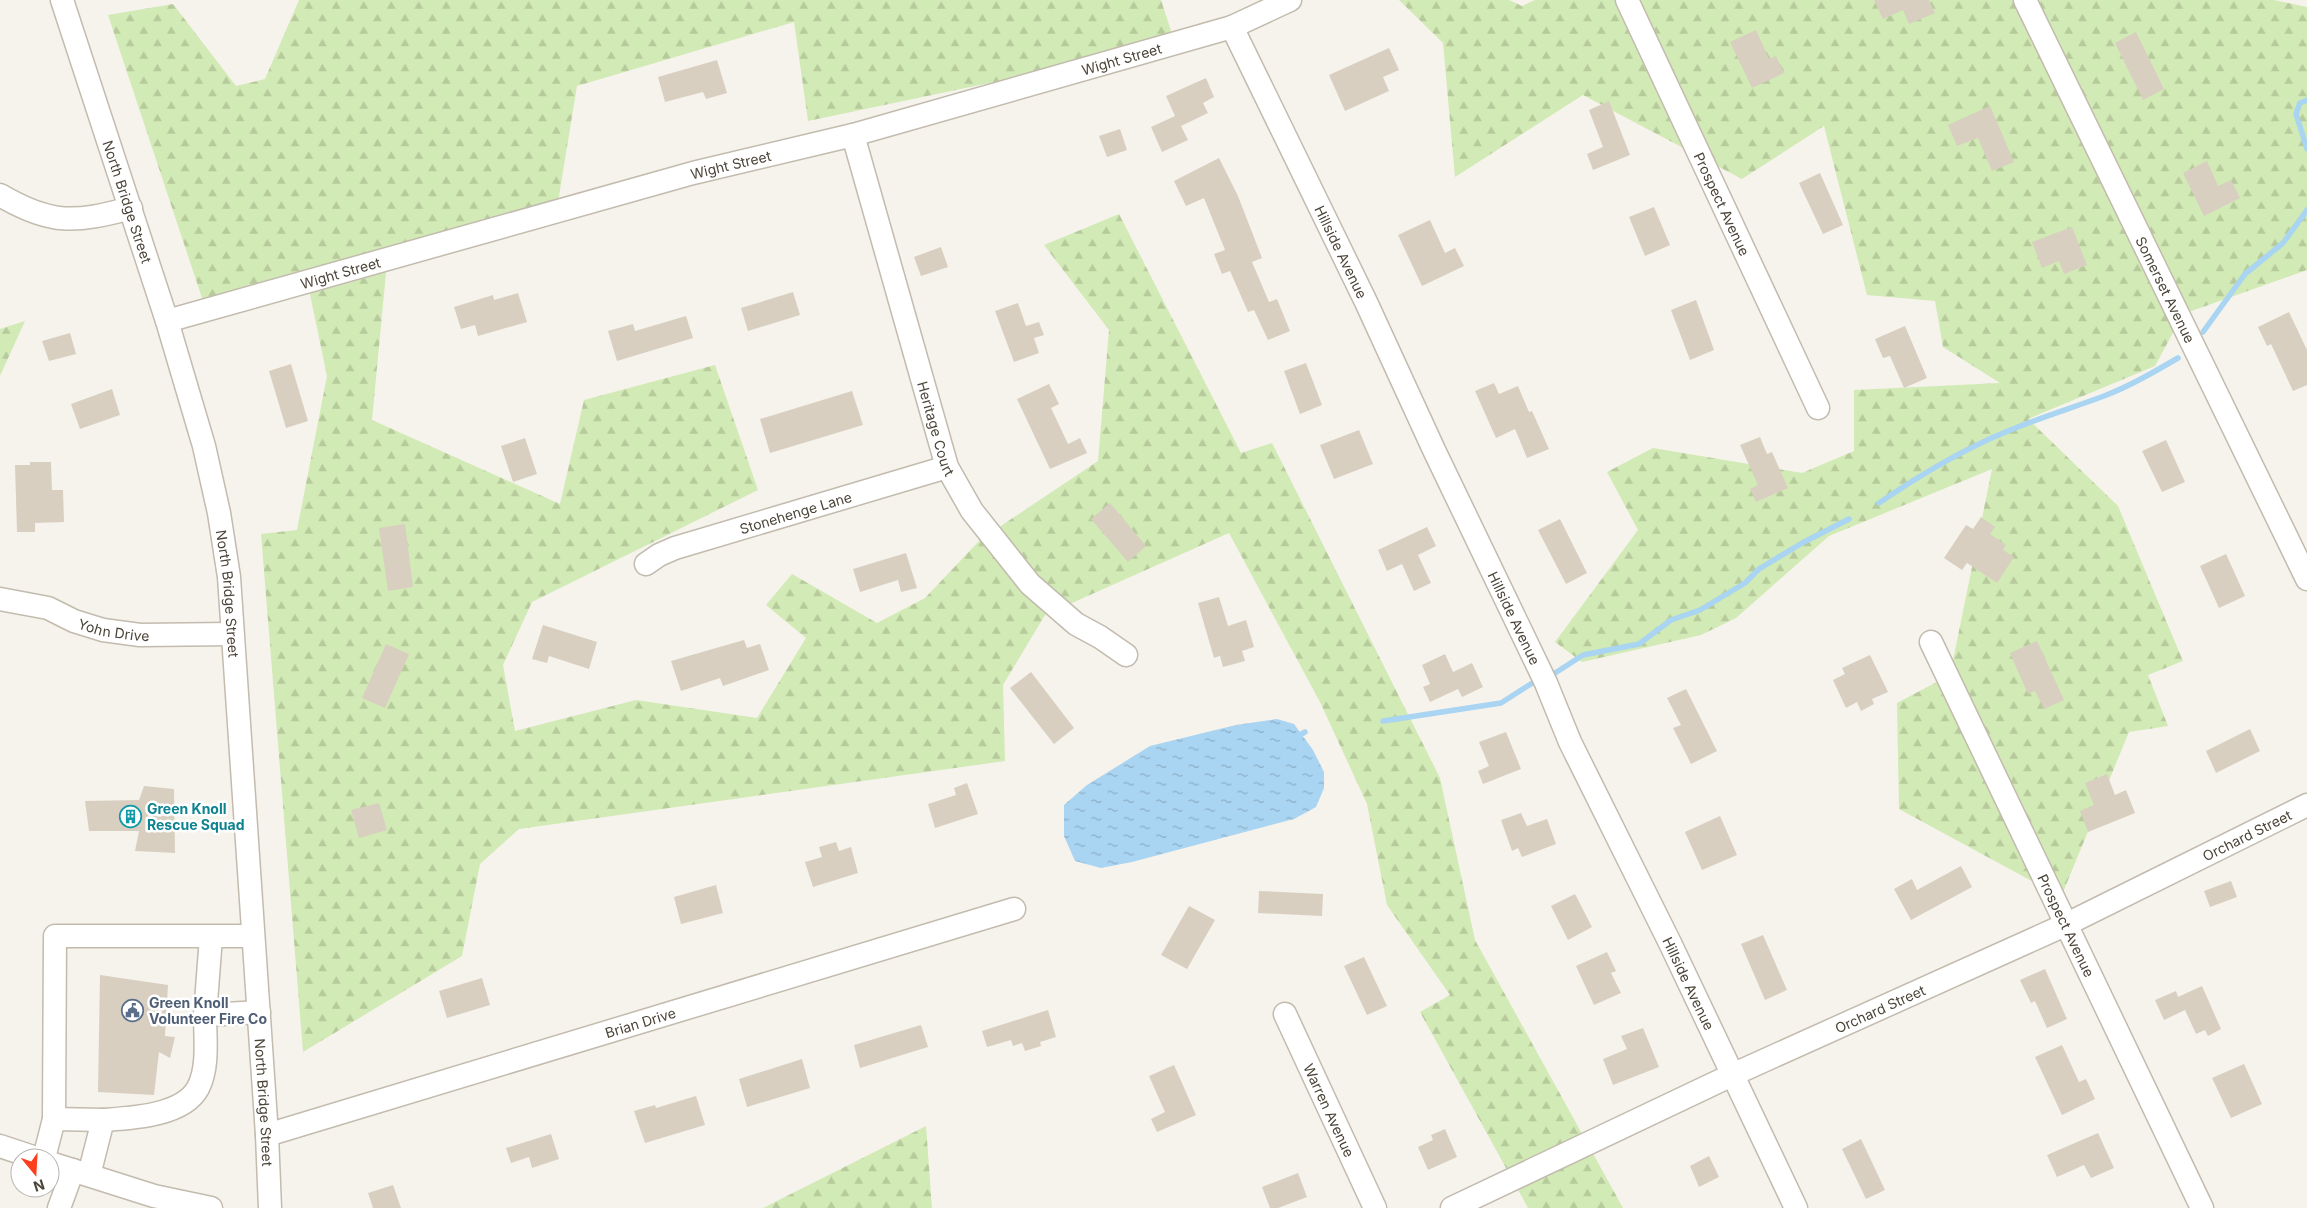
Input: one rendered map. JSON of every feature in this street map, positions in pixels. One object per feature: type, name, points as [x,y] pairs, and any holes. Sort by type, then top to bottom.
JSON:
[{"type":"street","name":"North Bridge Street","points":[[62,0],[167,321],[204,446],[217,503],[229,577],[268,1135],[270,1208]]},
{"type":"street","name":"Wight Street","points":[[167,321],[693,173],[853,135],[1232,27],[1290,0]]},
{"type":"street","name":"Prospect Avenue","points":[[1627,0],[1818,408]]},
{"type":"street","name":"Somerset Avenue","points":[[2026,0],[2307,579]]},
{"type":"street","name":"Hillside Avenue","points":[[1232,27],[1366,302],[1434,450],[1546,683],[1570,742],[1670,943],[1796,1208]]},
{"type":"street","name":"Heritage Court","points":[[853,135],[947,467],[972,511],[1030,584],[1076,624],[1100,637],[1126,655]]},
{"type":"street","points":[[0,195],[46,217],[90,219],[130,208]]},
{"type":"street","name":"Stonehenge Lane","points":[[646,564],[659,555],[676,548],[947,467]]},
{"type":"street","name":"Yohn Drive","points":[[0,600],[48,608],[74,621],[113,631],[140,635],[232,634]]},
{"type":"street","name":"Prospect Avenue","points":[[1931,642],[2202,1208]]},
{"type":"street","name":"Orchard Street","points":[[1452,1208],[1732,1075],[2065,924],[2307,806]]},
{"type":"street","name":"Brian Drive","points":[[268,1135],[1014,909]]},
{"type":"street","points":[[47,1148],[54,1119],[55,936],[254,936]]},
{"type":"street","points":[[54,1119],[103,1120],[133,1118],[176,1109],[198,1088],[206,1057],[205,1015],[211,937]]},
{"type":"street","points":[[205,1015],[259,1012]]},
{"type":"street","name":"Warren Avenue","points":[[1285,1014],[1375,1208]]},
{"type":"street","points":[[59,1208],[81,1173],[103,1120]]},
{"type":"street","points":[[60,1166],[154,1196],[211,1208]]},
{"type":"street","points":[[154,1196],[177,1208]]},
{"type":"green space","points":[[299,0],[1161,0],[1174,40],[1146,50],[808,121],[794,22],[577,86],[557,208],[388,252],[372,420],[560,504],[584,400],[715,365],[758,490],[532,602],[503,665],[515,731],[636,700],[757,718],[806,638],[766,605],[792,574],[877,623],[925,598],[980,540],[1098,461],[1109,330],[1044,245],[1119,214],[1241,453],[1272,443],[1440,778],[1475,940],[1623,1208],[1528,1208],[1420,1012],[1450,995],[1387,905],[1367,804],[1320,702],[1229,533],[1045,615],[1003,685],[1005,761],[519,829],[480,864],[462,956],[303,1052],[261,534],[297,530],[327,376],[306,275],[205,307],[108,15],[173,4],[236,86],[265,79]]},
{"type":"green space","points":[[1399,0],[1509,0],[1522,6],[1535,0],[2274,0],[2307,7],[2307,270],[2183,314],[2155,366],[2028,419],[2118,506],[2183,661],[2148,675],[2168,726],[2129,732],[2061,897],[1899,809],[1897,703],[1950,675],[1992,469],[1829,536],[1736,618],[1701,635],[1582,662],[1555,642],[1638,530],[1607,472],[1653,448],[1802,473],[1854,451],[1854,390],[2000,383],[1943,347],[1935,301],[1867,295],[1824,126],[1742,179],[1583,95],[1455,177],[1443,43]]},
{"type":"green space","points":[[25,321],[0,376],[0,329]]},
{"type":"green space","points":[[926,1126],[932,1208],[763,1208]]},
{"type":"water","points":[[1277,719],[1294,724],[1313,750],[1324,772],[1324,788],[1316,807],[1294,819],[1132,862],[1101,868],[1075,861],[1064,836],[1064,805],[1087,785],[1150,746],[1236,725]]},
{"type":"building","points":[[1874,0],[1929,0],[1935,13],[1909,24],[1903,10],[1883,19]]},
{"type":"building","points":[[1756,30],[1769,59],[1776,56],[1784,73],[1752,88],[1730,42]]},
{"type":"building","points":[[2136,32],[2164,89],[2143,100],[2115,43]]},
{"type":"building","points":[[1389,48],[1399,70],[1383,77],[1389,91],[1345,111],[1329,75]]},
{"type":"building","points":[[717,60],[727,93],[706,99],[703,92],[665,102],[658,77]]},
{"type":"building","points":[[1206,78],[1214,97],[1203,103],[1208,113],[1181,126],[1188,140],[1162,152],[1151,127],[1175,116],[1166,96]]},
{"type":"building","points":[[1609,101],[1630,155],[1593,170],[1587,154],[1603,147],[1589,110]]},
{"type":"building","points":[[1990,106],[2014,162],[1992,171],[1978,138],[1957,146],[1948,125]]},
{"type":"building","points":[[1120,129],[1127,150],[1107,157],[1099,136]]},
{"type":"building","points":[[1219,158],[1238,196],[1262,258],[1252,262],[1269,302],[1277,299],[1290,331],[1268,340],[1254,310],[1248,312],[1230,271],[1222,274],[1214,254],[1225,250],[1204,198],[1186,206],[1174,181]]},
{"type":"building","points":[[2207,161],[2218,186],[2231,180],[2240,198],[2204,216],[2183,173]]},
{"type":"building","points":[[1820,173],[1843,225],[1823,234],[1799,183]]},
{"type":"building","points":[[1654,207],[1670,245],[1645,256],[1629,217]]},
{"type":"building","points":[[1430,220],[1445,253],[1455,248],[1464,266],[1422,286],[1398,235]]},
{"type":"building","points":[[2072,227],[2087,265],[2064,274],[2059,261],[2042,268],[2032,242]]},
{"type":"building","points":[[941,247],[948,267],[921,276],[914,257]]},
{"type":"building","points":[[793,292],[800,315],[748,331],[741,308]]},
{"type":"building","points":[[518,293],[527,322],[478,336],[475,325],[461,329],[454,307],[493,295],[494,300]]},
{"type":"building","points":[[1696,300],[1714,350],[1690,360],[1671,310]]},
{"type":"building","points":[[1018,303],[1026,326],[1039,322],[1044,335],[1034,338],[1039,353],[1014,362],[995,311]]},
{"type":"building","points":[[2289,312],[2307,350],[2307,385],[2293,391],[2271,344],[2267,346],[2258,327]]},
{"type":"building","points":[[686,316],[693,338],[617,361],[608,331],[633,324],[635,331]]},
{"type":"building","points":[[1905,326],[1927,378],[1904,388],[1890,356],[1883,358],[1875,339]]},
{"type":"building","points":[[70,333],[76,354],[49,361],[42,341]]},
{"type":"building","points":[[1306,363],[1322,405],[1300,414],[1284,371]]},
{"type":"building","points":[[291,364],[308,421],[286,428],[269,371]]},
{"type":"building","points":[[1494,383],[1499,394],[1518,386],[1529,412],[1532,411],[1549,449],[1527,458],[1515,429],[1496,438],[1475,391]]},
{"type":"building","points":[[1049,384],[1059,404],[1051,408],[1068,444],[1080,438],[1087,453],[1050,469],[1017,399]]},
{"type":"building","points":[[112,389],[120,415],[80,429],[71,404]]},
{"type":"building","points":[[852,391],[863,425],[770,453],[760,419]]},
{"type":"building","points":[[1359,430],[1373,464],[1334,479],[1320,445]]},
{"type":"building","points":[[1760,437],[1767,454],[1772,452],[1788,488],[1756,502],[1750,489],[1758,485],[1740,445]]},
{"type":"building","points":[[525,438],[537,474],[513,482],[501,446]]},
{"type":"building","points":[[2166,440],[2185,482],[2162,492],[2142,451]]},
{"type":"building","points":[[30,462],[51,462],[52,490],[63,490],[64,522],[35,523],[35,532],[17,532],[15,465],[30,465]]},
{"type":"building","points":[[1110,503],[1146,546],[1128,562],[1091,519]]},
{"type":"building","points":[[1981,517],[1995,527],[1990,534],[2006,545],[2003,550],[2014,557],[1997,583],[1967,563],[1962,570],[1944,558],[1966,525],[1973,529]]},
{"type":"building","points":[[1560,519],[1587,573],[1566,584],[1538,530]]},
{"type":"building","points":[[405,524],[413,587],[388,591],[379,528]]},
{"type":"building","points":[[1427,527],[1436,546],[1418,555],[1431,583],[1414,591],[1402,564],[1387,571],[1378,550]]},
{"type":"building","points":[[906,553],[917,588],[901,592],[898,580],[860,592],[853,569]]},
{"type":"building","points":[[2226,554],[2245,596],[2219,608],[2200,566]]},
{"type":"building","points":[[1219,597],[1228,626],[1246,620],[1254,647],[1242,651],[1245,661],[1223,667],[1220,656],[1214,658],[1198,603]]},
{"type":"building","points":[[543,625],[597,642],[589,669],[549,656],[547,663],[532,659]]},
{"type":"building","points":[[744,640],[747,648],[760,644],[769,670],[723,686],[720,678],[681,691],[671,661]]},
{"type":"building","points":[[2037,641],[2064,700],[2044,709],[2035,691],[2028,694],[2010,653]]},
{"type":"building","points":[[386,644],[409,654],[385,708],[362,698]]},
{"type":"building","points":[[1445,654],[1453,672],[1472,663],[1483,687],[1462,697],[1458,689],[1430,702],[1423,687],[1430,684],[1422,665]]},
{"type":"building","points":[[1870,655],[1888,692],[1872,699],[1874,704],[1861,711],[1857,702],[1846,708],[1833,680],[1845,674],[1842,668]]},
{"type":"building","points":[[1031,672],[1074,728],[1054,744],[1010,688]]},
{"type":"building","points":[[1686,689],[1717,751],[1691,764],[1673,728],[1681,725],[1667,698]]},
{"type":"building","points":[[2250,729],[2260,751],[2216,773],[2206,751]]},
{"type":"building","points":[[1506,732],[1521,769],[1483,784],[1478,771],[1489,766],[1479,742]]},
{"type":"building","points":[[2107,774],[2115,795],[2126,790],[2135,813],[2088,832],[2080,811],[2094,805],[2085,783]]},
{"type":"building","points":[[967,783],[978,814],[935,828],[928,804],[956,795],[954,788]]},
{"type":"building","name":"Green Knoll Rescue Squad","points":[[144,786],[174,789],[175,853],[135,851],[139,831],[89,831],[85,801],[139,800]]},
{"type":"building","points":[[379,803],[387,830],[359,838],[351,810]]},
{"type":"building","points":[[1521,813],[1527,826],[1547,819],[1556,844],[1522,857],[1518,848],[1512,851],[1501,820]]},
{"type":"building","points":[[1720,816],[1737,855],[1702,870],[1685,832]]},
{"type":"building","points":[[836,842],[839,851],[851,847],[858,873],[813,887],[805,862],[822,857],[819,847]]},
{"type":"building","points":[[1961,866],[1972,887],[1911,920],[1894,889],[1912,879],[1917,890]]},
{"type":"building","points":[[2231,881],[2237,897],[2210,907],[2204,891]]},
{"type":"building","points":[[716,885],[723,913],[681,924],[674,897]]},
{"type":"building","points":[[1259,891],[1323,894],[1322,916],[1258,913]]},
{"type":"building","points":[[1575,894],[1592,927],[1568,940],[1551,906]]},
{"type":"building","points":[[1189,906],[1215,920],[1187,969],[1161,955]]},
{"type":"building","points":[[1763,935],[1787,990],[1765,1000],[1741,944]]},
{"type":"building","points":[[1607,952],[1616,971],[1611,973],[1621,993],[1594,1005],[1576,966]]},
{"type":"building","points":[[1364,957],[1387,1006],[1367,1015],[1344,966]]},
{"type":"building","points":[[2045,969],[2067,1019],[2047,1028],[2035,1001],[2031,1003],[2020,980]]},
{"type":"building","name":"Green Knoll Volunteer Fire Co","points":[[100,975],[168,985],[165,1036],[175,1037],[170,1058],[159,1052],[154,1095],[98,1092]]},
{"type":"building","points":[[482,978],[490,1005],[447,1018],[439,991]]},
{"type":"building","points":[[2202,986],[2221,1029],[2208,1036],[2205,1030],[2196,1034],[2185,1010],[2164,1020],[2155,1000],[2176,991],[2178,997]]},
{"type":"building","points":[[1048,1010],[1056,1037],[1040,1042],[1041,1046],[1025,1051],[1022,1043],[1013,1046],[1011,1040],[987,1047],[982,1031]]},
{"type":"building","points":[[921,1025],[928,1047],[860,1068],[854,1045]]},
{"type":"building","points":[[1643,1028],[1659,1067],[1613,1085],[1603,1059],[1627,1049],[1621,1036]]},
{"type":"building","points":[[2062,1045],[2079,1082],[2086,1079],[2095,1099],[2062,1115],[2035,1057]]},
{"type":"building","points":[[802,1059],[810,1088],[747,1107],[739,1079]]},
{"type":"building","points":[[2244,1064],[2262,1104],[2231,1118],[2212,1078]]},
{"type":"building","points":[[1174,1065],[1196,1115],[1157,1132],[1151,1119],[1165,1112],[1149,1076]]},
{"type":"building","points":[[696,1096],[705,1125],[645,1143],[634,1111],[655,1105],[656,1108]]},
{"type":"building","points":[[1445,1129],[1457,1157],[1428,1170],[1418,1147],[1433,1140],[1431,1135]]},
{"type":"building","points":[[2098,1133],[2114,1168],[2091,1178],[2084,1165],[2057,1177],[2047,1155]]},
{"type":"building","points":[[551,1134],[559,1159],[532,1168],[529,1157],[511,1163],[506,1148]]},
{"type":"building","points":[[1861,1139],[1885,1190],[1866,1199],[1842,1149]]},
{"type":"building","points":[[1709,1156],[1719,1177],[1699,1187],[1690,1166]]},
{"type":"building","points":[[1298,1173],[1307,1197],[1278,1208],[1270,1208],[1262,1187]]},
{"type":"building","points":[[393,1185],[401,1208],[373,1208],[368,1193]]},
{"type":"waterway","points":[[2307,100],[2300,103],[2296,114],[2307,149]]},
{"type":"waterway","points":[[2203,332],[2245,274],[2283,243],[2307,210]]},
{"type":"waterway","points":[[1879,503],[1925,473],[1974,446],[2020,426],[2114,392],[2178,358]]},
{"type":"waterway","points":[[1552,675],[1583,655],[1639,644],[1671,620],[1700,610],[1745,583],[1759,569],[1802,543],[1849,519]]},
{"type":"waterway","points":[[1383,721],[1501,703],[1534,682]]},
{"type":"waterway","points":[[1296,737],[1305,732]]},
{"type":"place","name":"Green Knoll Rescue Squad","points":[[131,816]]},
{"type":"place","name":"Green Knoll Volunteer Fire Co","points":[[133,1010]]}]
